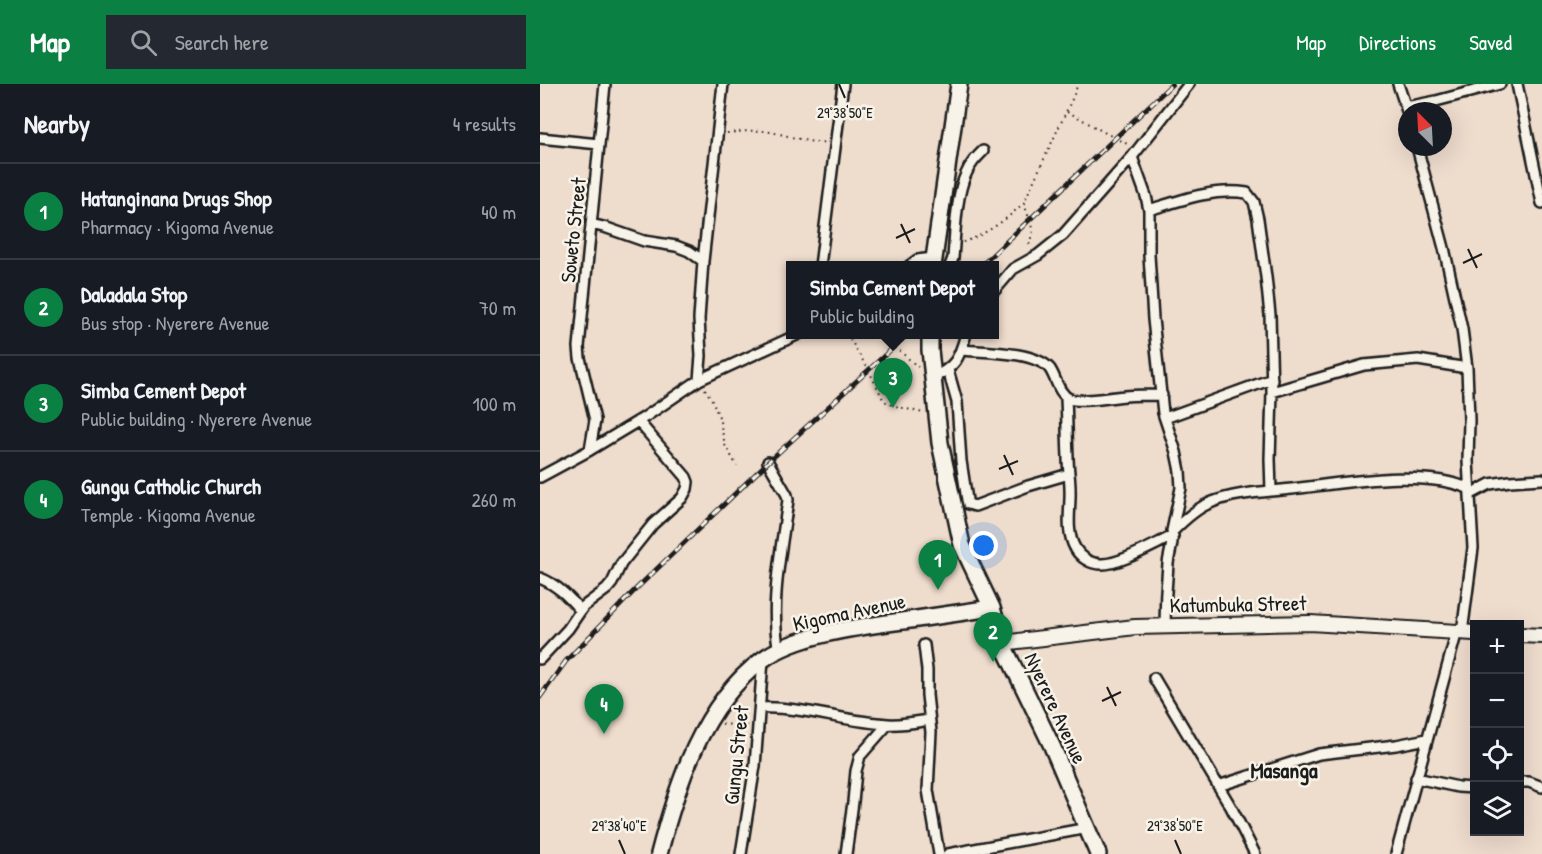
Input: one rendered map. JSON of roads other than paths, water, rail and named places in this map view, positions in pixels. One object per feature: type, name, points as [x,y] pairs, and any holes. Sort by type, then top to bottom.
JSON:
[{"type":"main road","points":[[933,261],[959,84]]},
{"type":"main road","name":"Nyerere Avenue","points":[[930,339],[940,443],[962,545],[992,608],[1002,643],[1052,747],[1098,854]]},
{"type":"main road","name":"Kigoma Avenue","points":[[659,854],[678,789],[708,724],[725,698],[763,659],[821,635],[992,608]]},
{"type":"main road","name":"Katumbuka Street","points":[[1002,643],[1135,627],[1310,623],[1464,632]]},
{"type":"main road","points":[[1524,635],[1542,636]]},
{"type":"street","name":"Soweto Street","points":[[590,450],[595,420],[579,347],[605,84]]},
{"type":"street","points":[[699,380],[701,356],[699,319],[703,261],[723,84]]},
{"type":"street","points":[[821,261],[843,84]]},
{"type":"street","points":[[999,285],[1012,269],[1038,255],[1063,236],[1135,155],[1189,84]]},
{"type":"street","points":[[1398,84],[1404,102]]},
{"type":"street","points":[[1432,102],[1500,84]]},
{"type":"street","points":[[1517,84],[1542,203]]},
{"type":"street","points":[[540,138],[599,144]]},
{"type":"street","points":[[952,261],[959,200],[965,176],[972,162],[983,151]]},
{"type":"street","points":[[1135,155],[1149,210],[1153,320],[1161,395],[1181,479],[1168,561],[1165,627]]},
{"type":"street","points":[[1396,854],[1427,739],[1464,632],[1473,548],[1468,460],[1467,368],[1462,329],[1444,248],[1419,156]]},
{"type":"street","points":[[1149,210],[1206,193],[1236,191],[1247,193],[1254,202],[1270,315],[1271,491]]},
{"type":"street","points":[[591,224],[644,241],[676,246],[689,251],[703,261]]},
{"type":"street","points":[[540,477],[638,421],[699,380],[791,339]]},
{"type":"street","points":[[933,378],[948,370],[956,361],[965,339]]},
{"type":"street","points":[[962,350],[1008,353],[1041,361],[1050,370],[1066,398],[1070,532],[1074,547],[1091,563],[1112,564],[1172,534],[1201,507],[1230,497],[1326,484],[1422,478],[1459,484],[1471,492]]},
{"type":"street","points":[[1272,392],[1364,365],[1418,360],[1467,368]]},
{"type":"street","points":[[948,370],[957,402],[961,461],[969,504],[975,506],[1028,486],[1069,474]]},
{"type":"street","points":[[1165,418],[1272,379]]},
{"type":"street","points":[[1066,398],[1080,400],[1161,395]]},
{"type":"street","points":[[540,659],[568,629],[580,610],[607,590],[627,555],[653,524],[682,498],[687,489],[686,477],[638,421]]},
{"type":"street","points":[[768,462],[788,500],[776,592],[775,623],[779,651]]},
{"type":"street","points":[[1471,492],[1490,484],[1542,479]]},
{"type":"street","points":[[540,578],[556,586],[580,610]]},
{"type":"street","points":[[924,645],[931,732],[928,790],[939,854]]},
{"type":"street","name":"Gungu Street","points":[[741,854],[755,766],[763,659]]},
{"type":"street","points":[[1154,678],[1231,807],[1255,854]]},
{"type":"street","points":[[760,708],[785,708],[888,724],[929,720]]},
{"type":"street","points":[[846,854],[856,771],[860,756],[888,724]]},
{"type":"street","points":[[1218,786],[1319,754],[1427,739]]},
{"type":"street","points":[[1416,778],[1470,788]]},
{"type":"street","points":[[1524,782],[1542,787]]},
{"type":"street","points":[[948,854],[1088,828]]},
{"type":"street","points":[[998,854],[1009,844]]},
{"type":"railway","points":[[986,261],[1172,84]]},
{"type":"railway","points":[[540,697],[566,661],[637,588],[768,462],[903,339]]},
{"type":"place","name":"Simba Cement Depot","points":[[893,408]]},
{"type":"place","name":"Hatanginana Drugs Shop","points":[[938,590]]},
{"type":"place","name":"Daladala Stop","points":[[993,662]]},
{"type":"place","name":"Gungu Catholic Church","points":[[604,734]]},
{"type":"district","name":"Masanga","points":[[1284,770]]}]
